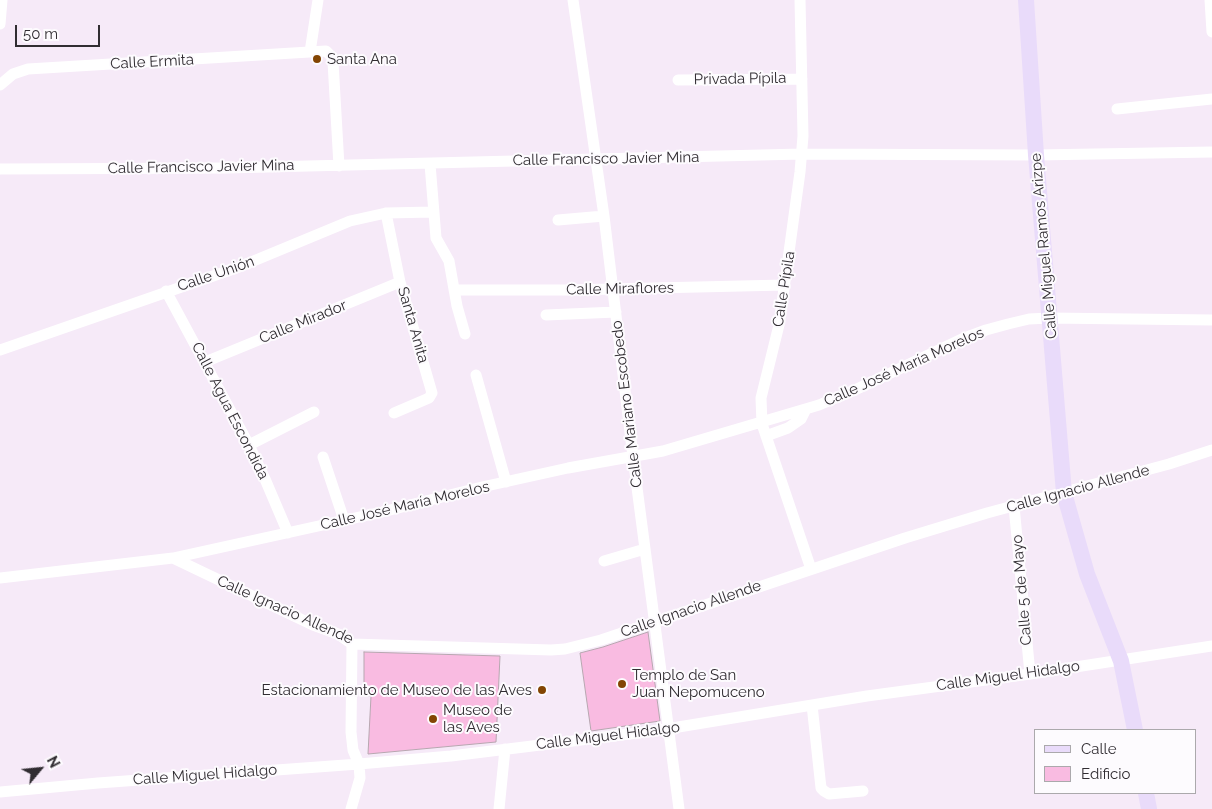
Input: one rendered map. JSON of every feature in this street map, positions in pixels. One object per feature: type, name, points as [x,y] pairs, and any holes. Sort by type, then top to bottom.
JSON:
[{"type":"street","points":[[0,24],[2,0]]},
{"type":"street","points":[[310,52],[318,0]]},
{"type":"street","name":"Calle Mariano Escobedo","points":[[573,0],[604,216],[679,809]]},
{"type":"street","name":"Calle Pípila","points":[[800,0],[802,154],[779,325],[761,398],[762,424],[811,569]]},
{"type":"street","name":"Calle Miguel Ramos Arizpe","points":[[1026,0],[1036,155],[1064,492],[1087,574],[1121,661],[1135,729]]},
{"type":"street","points":[[1210,0],[1212,32]]},
{"type":"street","name":"Calle Ermita","points":[[0,85],[13,74],[28,69],[326,51],[332,57],[339,166]]},
{"type":"street","name":"Privada Pípila","points":[[678,80],[802,79]]},
{"type":"street","points":[[1117,109],[1212,99]]},
{"type":"street","name":"Calle Francisco Javier Mina","points":[[0,169],[339,166],[802,154],[1036,155],[1212,152]]},
{"type":"street","points":[[430,164],[436,238],[449,261],[465,334]]},
{"type":"street","name":"Calle Unión","points":[[0,350],[268,256],[350,221],[386,213],[433,212]]},
{"type":"street","name":"Santa Anita","points":[[386,213],[400,282],[432,393],[431,397],[394,413]]},
{"type":"street","points":[[558,220],[604,216]]},
{"type":"street","name":"Calle Mirador","points":[[205,362],[400,282]]},
{"type":"street","name":"Calle Miraflores","points":[[454,290],[785,285]]},
{"type":"street","name":"Calle Agua Escondida","points":[[166,291],[249,445],[266,479],[288,533]]},
{"type":"street","points":[[546,315],[616,312]]},
{"type":"street","name":"Calle José María Morelos","points":[[0,578],[173,558],[568,468],[663,451],[805,411],[836,399],[962,339],[986,330],[1030,319],[1212,320]]},
{"type":"street","points":[[476,375],[506,482]]},
{"type":"street","name":"Calle José María Morelos","points":[[766,436],[794,424],[801,419],[805,411]]},
{"type":"street","points":[[249,445],[314,412]]},
{"type":"street","name":"Calle Ignacio Allende","points":[[173,558],[313,625],[338,634],[352,644],[536,650],[565,649],[594,642],[905,538],[1169,464],[1212,450]]},
{"type":"street","points":[[323,457],[344,520]]},
{"type":"street","name":"Calle 5 de Mayo","points":[[1014,506],[1030,674]]},
{"type":"street","points":[[604,560],[645,549]]},
{"type":"street","points":[[351,809],[360,778],[359,764],[353,750],[351,732],[352,644]]},
{"type":"street","name":"Calle Miguel Hidalgo","points":[[0,792],[98,782],[451,756],[670,729],[812,704],[1121,661],[1212,646]]},
{"type":"street","points":[[812,704],[822,788],[830,794],[863,791]]},
{"type":"street","points":[[500,809],[505,749]]},
{"type":"street","points":[[1146,794],[1149,809]]},
{"type":"building","name":"Templo de San Juan Nepomuceno","points":[[648,632],[660,721],[591,731],[580,653]]},
{"type":"building","name":"Museo de las Aves","points":[[364,652],[500,656],[496,742],[368,754],[371,696],[364,695]]},
{"type":"place","name":"Santa Ana","points":[[317,59]]},
{"type":"place","name":"Templo de San Juan Nepomuceno","points":[[622,684]]},
{"type":"place","name":"Estacionamiento de Museo de las Aves","points":[[542,690]]},
{"type":"place","name":"Museo de las Aves","points":[[433,719]]}]
